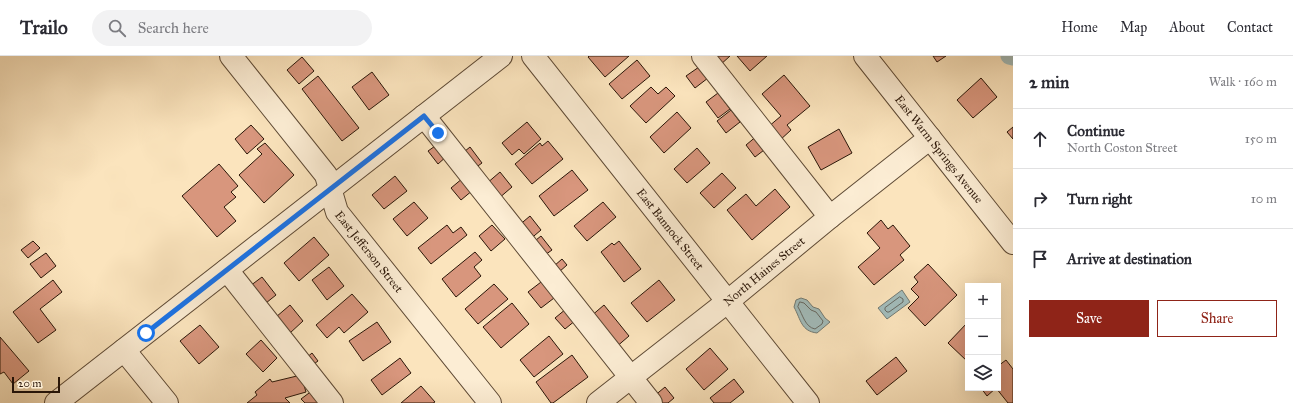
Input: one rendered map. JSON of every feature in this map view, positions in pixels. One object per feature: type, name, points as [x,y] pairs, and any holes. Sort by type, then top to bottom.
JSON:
[{"type":"street","name":"East Jefferson Street","points":[[231,56],[326,175],[336,212],[490,403]]},
{"type":"street","points":[[56,403],[501,56]]},
{"type":"street","name":"East Bannock Street","points":[[533,56],[808,403]]},
{"type":"street","points":[[703,56],[830,217]]},
{"type":"street","name":"East Warm Springs Avenue","points":[[865,56],[1013,243]]},
{"type":"street","points":[[424,116],[651,403]]},
{"type":"street","name":"North Haines Street","points":[[598,403],[727,302],[830,217],[930,138]]},
{"type":"street","points":[[227,270],[332,403]]},
{"type":"street","points":[[124,350],[167,403]]},
{"type":"water","points":[[902,290],[910,302],[887,319],[878,308]]},
{"type":"water","points":[[801,298],[807,300],[813,307],[819,309],[825,318],[830,322],[817,333],[808,330],[802,324],[794,307],[796,300]]},
{"type":"building","points":[[629,56],[605,77],[588,57]]},
{"type":"building","points":[[711,56],[730,56],[719,66]]},
{"type":"building","points":[[737,56],[767,56],[750,71]]},
{"type":"building","points":[[933,56],[946,56],[937,62]]},
{"type":"building","points":[[302,57],[314,71],[299,84],[287,70]]},
{"type":"building","points":[[637,60],[650,76],[622,99],[609,84]]},
{"type":"building","points":[[699,67],[708,78],[695,88],[686,76]]},
{"type":"building","points":[[372,72],[389,95],[369,110],[352,87]]},
{"type":"building","points":[[784,75],[810,106],[787,125],[791,130],[779,141],[768,127],[781,116],[762,94]]},
{"type":"building","points":[[318,76],[359,128],[342,141],[302,89]]},
{"type":"building","points":[[981,78],[997,97],[973,118],[957,100]]},
{"type":"building","points":[[651,87],[658,94],[666,87],[675,96],[646,123],[630,106]]},
{"type":"building","points":[[718,93],[730,109],[718,118],[706,102]]},
{"type":"building","points":[[731,110],[740,122],[726,133],[717,121]]},
{"type":"building","points":[[677,112],[691,128],[664,153],[650,137]]},
{"type":"building","points":[[527,122],[541,139],[524,154],[519,149],[512,155],[502,143]]},
{"type":"building","points":[[251,125],[264,139],[247,154],[235,139]]},
{"type":"building","points":[[1013,127],[1013,139],[1007,132]]},
{"type":"building","points":[[839,129],[852,153],[821,170],[808,147]]},
{"type":"building","points":[[758,135],[768,147],[755,157],[746,145]]},
{"type":"building","points":[[548,141],[563,159],[532,184],[515,164],[540,143],[542,146]]},
{"type":"building","points":[[265,143],[294,175],[264,203],[239,175],[262,154],[257,149]]},
{"type":"building","points":[[438,144],[447,156],[438,164],[428,151]]},
{"type":"building","points":[[470,147],[482,163],[471,171],[459,156]]},
{"type":"building","points":[[697,148],[710,163],[687,183],[674,169]]},
{"type":"building","points":[[219,164],[238,186],[231,192],[236,197],[224,207],[236,221],[217,237],[182,196]]},
{"type":"building","points":[[572,170],[588,190],[554,216],[539,196]]},
{"type":"building","points":[[500,172],[512,187],[498,199],[486,184]]},
{"type":"building","points":[[722,173],[736,188],[714,208],[700,193]]},
{"type":"building","points":[[395,176],[407,191],[384,209],[372,195]]},
{"type":"building","points":[[463,178],[473,190],[461,200],[451,188]]},
{"type":"building","points":[[775,189],[790,207],[752,240],[727,210],[746,194],[756,206]]},
{"type":"building","points":[[414,202],[428,218],[407,236],[393,219]]},
{"type":"building","points":[[603,202],[616,217],[587,241],[574,226]]},
{"type":"building","points":[[530,216],[541,230],[528,241],[517,227]]},
{"type":"building","points":[[881,220],[888,229],[893,225],[910,246],[900,255],[904,260],[874,285],[858,267],[880,248],[867,233]]},
{"type":"building","points":[[447,225],[453,233],[461,227],[467,235],[431,264],[418,248]]},
{"type":"building","points":[[492,225],[505,239],[491,251],[479,236]]},
{"type":"building","points":[[541,236],[552,250],[542,257],[531,244]]},
{"type":"building","points":[[314,237],[329,255],[299,281],[284,263]]},
{"type":"building","points":[[33,241],[40,248],[28,258],[21,250]]},
{"type":"building","points":[[619,241],[641,269],[624,282],[601,252],[612,243],[614,245]]},
{"type":"building","points":[[475,252],[482,260],[474,267],[481,276],[456,297],[442,279]]},
{"type":"building","points":[[46,253],[56,266],[41,278],[30,264]]},
{"type":"building","points":[[562,259],[567,265],[559,272],[554,266]]},
{"type":"building","points":[[928,264],[957,295],[925,326],[908,308],[919,297],[911,289],[918,282],[914,277]]},
{"type":"building","points":[[329,267],[344,286],[327,300],[312,280]]},
{"type":"building","points":[[262,277],[276,295],[261,307],[246,289]]},
{"type":"building","points":[[545,279],[558,295],[541,308],[528,292]]},
{"type":"building","points":[[53,280],[62,292],[40,309],[56,330],[38,343],[13,312]]},
{"type":"building","points":[[659,280],[675,300],[647,322],[631,303]]},
{"type":"building","points":[[494,284],[508,299],[478,324],[465,309]]},
{"type":"building","points":[[352,294],[368,312],[344,333],[339,327],[327,338],[316,325]]},
{"type":"building","points":[[512,303],[529,324],[501,348],[483,327]]},
{"type":"building","points":[[290,305],[303,321],[290,333],[276,317]]},
{"type":"building","points":[[604,305],[629,336],[615,348],[590,317]]},
{"type":"building","points":[[566,309],[576,320],[565,329],[555,318]]},
{"type":"building","points":[[377,322],[391,342],[363,361],[349,341]]},
{"type":"building","points":[[200,325],[219,347],[199,364],[180,341]]},
{"type":"building","points":[[965,325],[965,359],[948,343]]},
{"type":"building","points":[[549,336],[563,354],[534,377],[520,360]]},
{"type":"building","points":[[0,337],[29,371],[13,384],[4,372],[0,374]]},
{"type":"building","points":[[261,340],[277,358],[263,372],[246,354]]},
{"type":"building","points":[[710,348],[728,369],[704,390],[686,369]]},
{"type":"building","points":[[312,353],[318,361],[311,366],[305,359]]},
{"type":"building","points":[[572,355],[588,377],[551,403],[536,382]]},
{"type":"building","points":[[896,357],[907,371],[877,395],[866,381]]},
{"type":"building","points":[[400,358],[411,373],[382,395],[371,380]]},
{"type":"building","points":[[1006,360],[1013,369],[1013,403],[1008,403],[998,391],[1001,391],[1001,364]]},
{"type":"building","points":[[301,375],[306,392],[285,398],[290,403],[247,403],[257,395],[255,392],[270,379],[272,382]]},
{"type":"building","points":[[734,379],[744,392],[730,403],[714,403],[710,398]]},
{"type":"building","points":[[421,386],[435,402],[401,403]]},
{"type":"building","points":[[665,387],[674,398],[668,403],[657,403],[653,397]]},
{"type":"building","points":[[313,390],[323,403],[305,403],[301,399]]},
{"type":"building","points":[[983,391],[993,391],[987,396]]},
{"type":"waterway","points":[[1009,56],[1013,57]]},
{"type":"route","points":[[146,333],[424,116],[438,133]]}]
